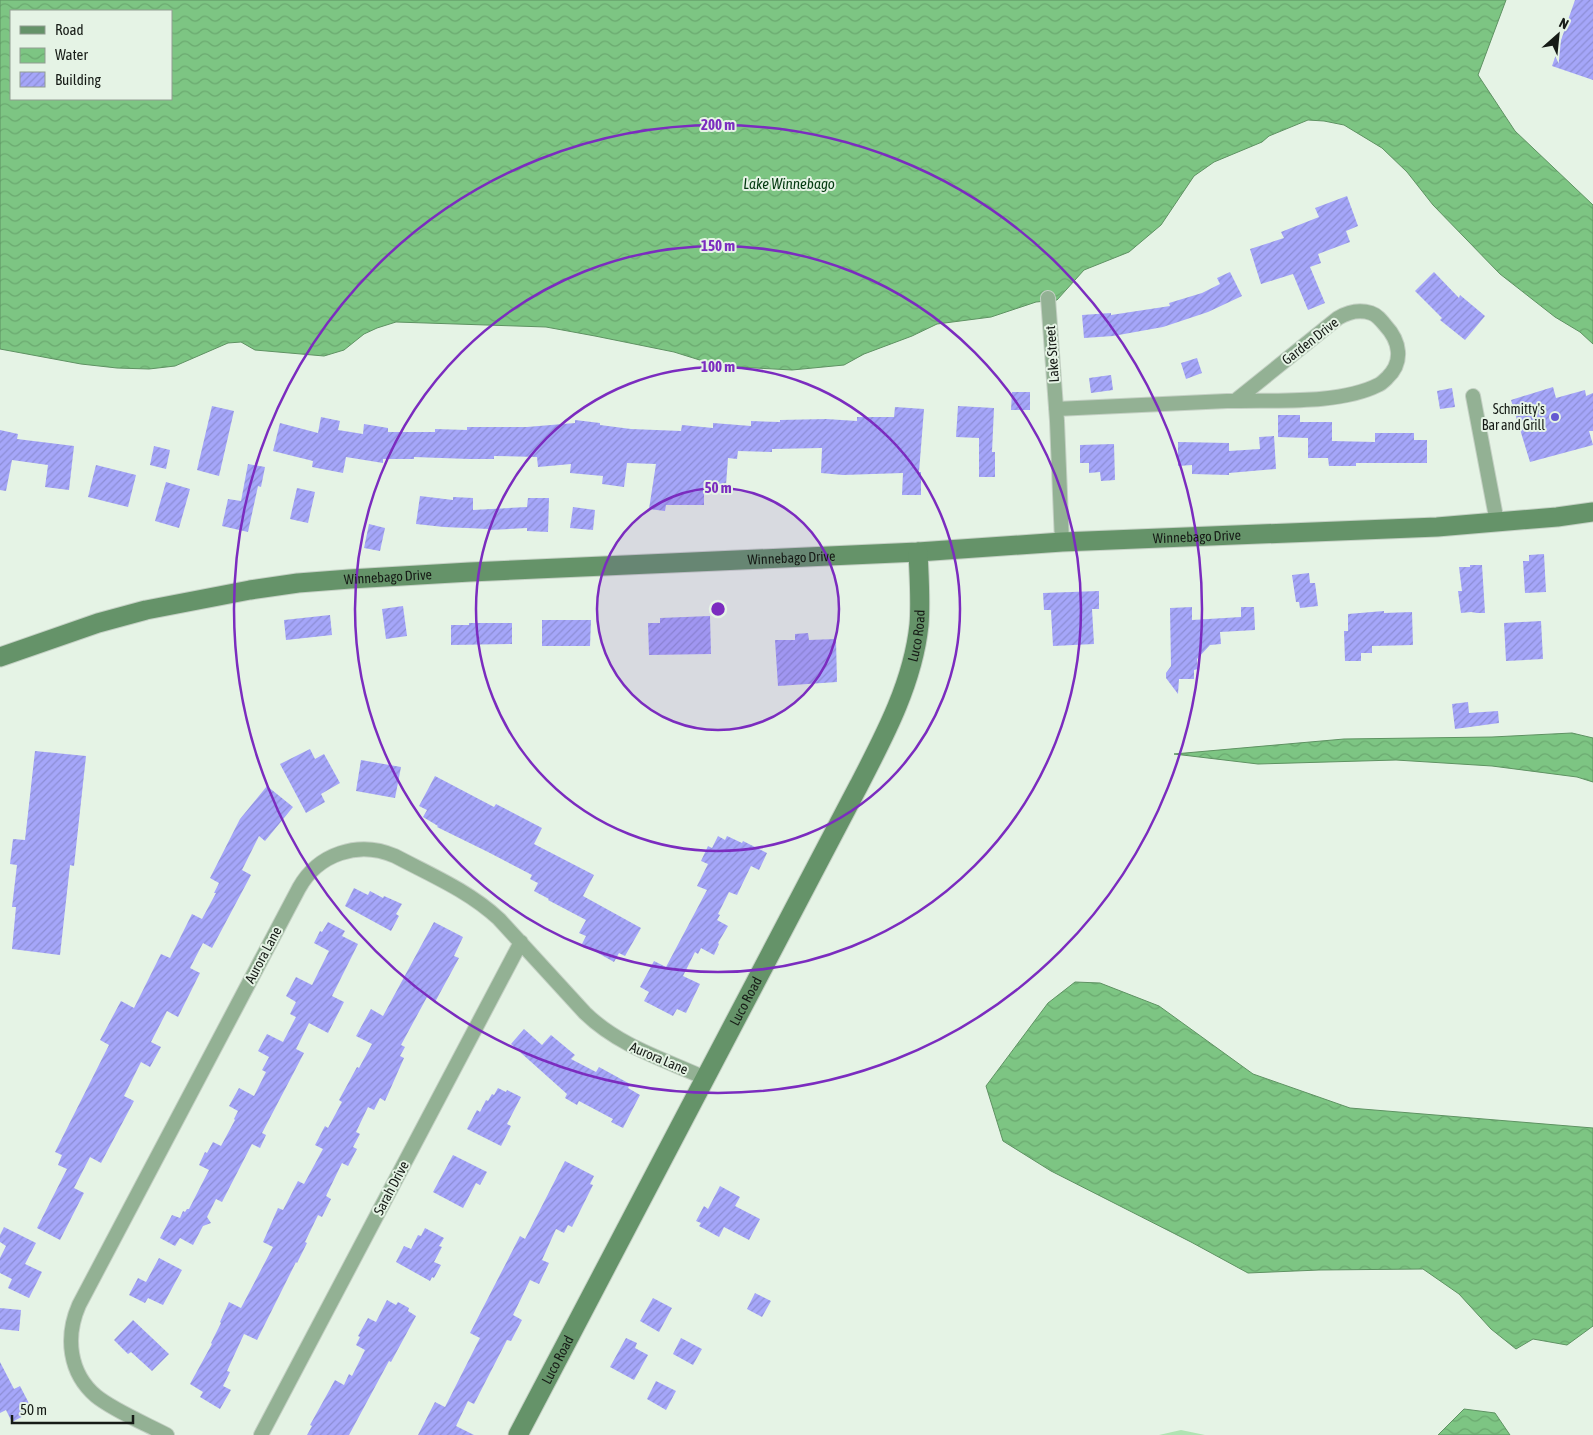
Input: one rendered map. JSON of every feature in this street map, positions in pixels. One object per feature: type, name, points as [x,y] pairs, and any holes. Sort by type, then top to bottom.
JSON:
[{"type":"main road","name":"Winnebago Drive","points":[[0,657],[98,623],[146,610],[250,590],[350,578],[918,552],[1062,542],[1437,527],[1557,517],[1593,512]]},
{"type":"main road","name":"Luco Road","points":[[518,1435],[859,786],[896,710],[915,648],[919,624],[918,552]]},
{"type":"street","name":"Lake Street","points":[[1048,298],[1056,409]]},
{"type":"street","name":"Garden Drive","points":[[1056,409],[1316,398],[1354,394],[1380,385],[1394,371],[1399,356],[1393,334],[1376,315],[1364,312],[1346,314],[1338,318],[1235,401]]},
{"type":"street","points":[[1473,396],[1497,522]]},
{"type":"street","points":[[1056,409],[1062,542]]},
{"type":"street","name":"Aurora Lane","points":[[167,1435],[103,1401],[89,1388],[78,1372],[72,1354],[71,1335],[73,1320],[79,1305],[303,882],[318,865],[338,854],[353,850],[365,849],[384,852],[476,899],[521,942],[585,1013],[608,1033],[621,1042],[706,1078]]},
{"type":"street","name":"Sarah Drive","points":[[261,1435],[521,942]]},
{"type":"shaded area","points":[[1181,1430],[1205,1435],[1159,1435]]},
{"type":"water","name":"Lake Winnebago","points":[[0,0],[1506,0],[1478,75],[1515,131],[1593,205],[1593,344],[1580,332],[1555,317],[1500,274],[1433,205],[1407,172],[1382,148],[1344,125],[1308,120],[1214,162],[1194,176],[1161,225],[1129,252],[1084,270],[1057,300],[1036,302],[991,317],[937,324],[912,336],[864,354],[844,365],[792,370],[719,366],[674,352],[546,327],[396,322],[364,334],[344,350],[324,356],[255,350],[241,342],[228,343],[175,366],[149,369],[81,364],[0,349]]},
{"type":"water","points":[[1572,733],[1593,738],[1593,782],[1577,777],[1492,766],[1396,760],[1258,764],[1174,754],[1344,739],[1492,737]]},
{"type":"water","points":[[1075,982],[1100,983],[1159,1006],[1253,1074],[1350,1108],[1593,1128],[1593,1326],[1567,1345],[1533,1339],[1516,1349],[1491,1329],[1459,1294],[1423,1269],[1248,1273],[1051,1171],[1003,1141],[986,1086],[1048,1003]]},
{"type":"water","points":[[1464,1409],[1495,1413],[1510,1435],[1438,1435]]},
{"type":"building","points":[[1575,0],[1593,0],[1593,80],[1552,66]]},
{"type":"building","points":[[1347,196],[1358,226],[1346,231],[1350,242],[1318,254],[1321,263],[1310,267],[1325,303],[1308,310],[1293,274],[1261,284],[1250,249],[1284,238],[1281,232],[1319,217],[1315,208]]},
{"type":"building","points":[[1230,272],[1242,296],[1208,312],[1163,327],[1113,336],[1084,338],[1082,315],[1111,313],[1111,315],[1170,306],[1169,303],[1202,293],[1220,284],[1217,278]]},
{"type":"building","points":[[1434,272],[1459,298],[1460,295],[1485,316],[1465,340],[1440,320],[1442,318],[1415,291]]},
{"type":"building","points":[[1197,358],[1202,373],[1186,379],[1181,363]]},
{"type":"building","points":[[1111,375],[1113,390],[1091,393],[1089,378]]},
{"type":"building","name":"Schmitty's Bar and Grill","points":[[1553,387],[1556,398],[1585,390],[1586,396],[1593,393],[1593,431],[1589,431],[1593,445],[1530,462],[1511,400]]},
{"type":"building","points":[[1452,388],[1455,407],[1440,409],[1437,391]]},
{"type":"building","points":[[1012,392],[1030,392],[1030,410],[1011,410]]},
{"type":"building","points":[[212,406],[234,411],[219,476],[197,470]]},
{"type":"building","points":[[958,406],[994,408],[992,452],[995,452],[995,477],[979,477],[979,438],[956,437]]},
{"type":"building","points":[[895,407],[924,409],[919,472],[921,472],[921,495],[902,495],[903,473],[843,475],[821,473],[822,448],[772,449],[772,452],[738,451],[737,459],[728,458],[726,485],[704,483],[704,505],[666,505],[665,511],[649,509],[656,464],[627,463],[624,487],[602,484],[603,476],[570,473],[571,464],[538,467],[537,457],[494,456],[494,459],[469,459],[414,457],[414,459],[383,459],[383,463],[346,457],[343,473],[312,467],[313,461],[273,451],[280,423],[318,433],[321,417],[340,421],[338,430],[363,434],[364,424],[388,428],[388,432],[435,432],[435,429],[467,430],[467,427],[527,427],[575,423],[575,420],[631,429],[681,431],[682,425],[713,428],[713,423],[751,426],[751,421],[780,422],[780,420],[826,419],[857,421],[857,417],[894,417]]},
{"type":"building","points":[[1278,415],[1300,415],[1300,422],[1332,422],[1332,441],[1375,442],[1375,433],[1414,433],[1414,440],[1427,440],[1427,463],[1356,463],[1356,466],[1329,466],[1328,458],[1308,458],[1308,438],[1278,437]]},
{"type":"building","points":[[0,430],[18,434],[17,439],[74,446],[69,490],[45,487],[48,465],[12,460],[6,491],[0,490]]},
{"type":"building","points":[[1274,436],[1276,469],[1229,473],[1229,475],[1192,474],[1192,465],[1178,466],[1178,442],[1229,443],[1229,451],[1260,449],[1259,437]]},
{"type":"building","points":[[1114,444],[1115,480],[1101,481],[1100,472],[1089,473],[1089,463],[1080,463],[1080,445]]},
{"type":"building","points":[[154,446],[170,450],[166,469],[150,465]]},
{"type":"building","points":[[248,464],[265,467],[261,487],[258,486],[248,532],[222,526],[228,499],[241,501]]},
{"type":"building","points":[[96,465],[136,475],[128,507],[88,497]]},
{"type":"building","points":[[166,482],[190,489],[179,528],[155,521]]},
{"type":"building","points":[[297,488],[315,492],[308,523],[290,519]]},
{"type":"building","points":[[420,496],[453,500],[453,497],[473,498],[473,510],[527,507],[528,498],[549,498],[548,532],[527,531],[527,528],[489,530],[416,524]]},
{"type":"building","points":[[573,507],[595,510],[593,530],[570,528]]},
{"type":"building","points":[[369,524],[385,528],[380,551],[364,548]]},
{"type":"building","points":[[1544,554],[1546,592],[1525,593],[1523,561],[1529,561],[1529,555]]},
{"type":"building","points":[[1470,565],[1482,565],[1485,613],[1461,613],[1458,591],[1462,591],[1459,567],[1470,567]]},
{"type":"building","points":[[1309,573],[1310,583],[1315,583],[1318,606],[1300,608],[1299,602],[1296,602],[1292,575]]},
{"type":"building","points":[[1099,591],[1099,609],[1092,609],[1094,644],[1053,646],[1051,610],[1044,610],[1043,593]]},
{"type":"building","points":[[403,606],[407,636],[386,639],[382,609]]},
{"type":"building","points":[[1192,607],[1192,620],[1241,617],[1241,607],[1254,607],[1255,630],[1220,632],[1221,644],[1210,645],[1197,659],[1198,669],[1194,670],[1194,679],[1179,679],[1178,694],[1166,678],[1166,673],[1171,666],[1170,608]]},
{"type":"building","points":[[1384,611],[1384,613],[1412,612],[1413,645],[1372,646],[1372,653],[1361,653],[1361,661],[1345,661],[1344,631],[1348,631],[1348,614]]},
{"type":"building","points":[[330,615],[332,635],[286,640],[284,620]]},
{"type":"building","points":[[710,616],[711,654],[649,655],[648,623],[660,623],[660,618]]},
{"type":"building","points":[[542,620],[591,620],[590,646],[542,646]]},
{"type":"building","points":[[1541,621],[1543,659],[1506,661],[1504,623]]},
{"type":"building","points":[[469,623],[512,623],[512,644],[451,645],[451,625],[469,625]]},
{"type":"building","points":[[808,633],[809,640],[836,639],[837,682],[778,686],[775,640],[795,640],[795,634]]},
{"type":"building","points":[[1468,702],[1469,713],[1498,711],[1499,723],[1455,729],[1452,704]]},
{"type":"building","points":[[310,749],[315,759],[324,754],[340,783],[321,794],[325,802],[306,813],[280,764]]},
{"type":"building","points":[[35,751],[86,756],[74,866],[70,865],[60,955],[12,949],[16,907],[12,907],[17,865],[10,864],[13,839],[25,840]]},
{"type":"building","points":[[361,760],[401,767],[395,798],[356,791]]},
{"type":"building","points":[[435,776],[494,807],[496,804],[542,828],[534,844],[594,875],[583,896],[641,928],[625,956],[619,953],[614,962],[582,944],[586,936],[579,933],[586,920],[534,891],[538,883],[530,879],[532,875],[437,827],[423,817],[427,810],[419,806]]},
{"type":"building","points":[[267,786],[293,807],[265,841],[259,836],[242,870],[251,875],[212,948],[203,943],[190,968],[200,973],[178,1017],[167,1011],[151,1042],[161,1047],[150,1067],[141,1062],[124,1096],[134,1101],[101,1163],[90,1157],[74,1188],[84,1193],[60,1240],[37,1228],[67,1169],[58,1165],[62,1155],[55,1152],[109,1045],[100,1040],[121,1001],[134,1008],[161,954],[170,958],[192,914],[202,919],[216,893],[214,893],[219,883],[210,878],[240,819]]},
{"type":"building","points":[[718,836],[725,840],[727,836],[742,843],[743,841],[767,853],[759,870],[751,866],[737,895],[729,892],[717,920],[728,926],[718,943],[714,955],[701,948],[698,954],[695,952],[683,976],[700,984],[686,1013],[677,1009],[673,1016],[644,1001],[649,992],[640,987],[654,961],[666,967],[707,890],[697,886],[708,864],[701,861],[708,846],[712,848]]},
{"type":"building","points":[[354,888],[368,895],[370,891],[383,898],[384,896],[402,904],[396,914],[399,916],[391,931],[345,906]]},
{"type":"building","points":[[328,922],[345,931],[342,936],[358,944],[332,996],[344,1002],[328,1033],[309,1023],[296,1049],[304,1053],[262,1133],[266,1135],[260,1148],[252,1144],[222,1202],[216,1199],[207,1217],[211,1223],[203,1226],[193,1245],[180,1238],[175,1246],[160,1238],[172,1215],[180,1218],[183,1211],[185,1212],[189,1209],[209,1170],[199,1165],[205,1152],[207,1153],[213,1142],[221,1146],[235,1120],[238,1111],[229,1106],[239,1088],[254,1096],[266,1072],[262,1070],[269,1057],[258,1051],[267,1034],[283,1042],[296,1017],[290,1014],[296,1002],[286,996],[296,977],[312,985],[329,951],[314,943],[320,931],[322,932]]},
{"type":"building","points":[[434,922],[463,937],[454,956],[459,958],[435,1002],[427,997],[401,1045],[405,1047],[400,1056],[404,1058],[385,1101],[380,1098],[374,1110],[368,1107],[356,1132],[360,1134],[353,1147],[357,1149],[348,1166],[342,1163],[326,1196],[331,1199],[322,1217],[318,1215],[305,1242],[307,1243],[257,1340],[244,1334],[227,1371],[230,1372],[223,1386],[231,1390],[220,1409],[200,1397],[203,1392],[190,1384],[212,1344],[229,1302],[241,1308],[273,1247],[263,1242],[278,1208],[283,1210],[298,1181],[304,1184],[323,1149],[315,1145],[325,1126],[328,1128],[342,1102],[339,1100],[372,1044],[356,1036],[371,1009],[383,1016]]},
{"type":"building","points":[[524,1029],[542,1045],[551,1035],[575,1055],[571,1059],[596,1072],[599,1067],[630,1084],[628,1088],[640,1095],[623,1128],[611,1122],[613,1119],[579,1101],[577,1105],[565,1098],[567,1094],[511,1044]]},
{"type":"building","points":[[498,1088],[521,1097],[507,1124],[511,1126],[501,1146],[467,1129],[477,1110],[480,1112],[486,1100],[488,1101],[492,1094],[494,1095]]},
{"type":"building","points":[[453,1155],[487,1172],[480,1185],[476,1183],[463,1208],[433,1192]]},
{"type":"building","points":[[565,1161],[594,1176],[590,1184],[593,1185],[572,1227],[568,1225],[564,1233],[556,1229],[542,1260],[549,1263],[539,1284],[530,1280],[513,1315],[522,1320],[511,1341],[507,1340],[474,1404],[468,1401],[456,1426],[474,1435],[418,1435],[435,1402],[445,1407],[480,1338],[470,1333],[520,1236],[525,1239]]},
{"type":"building","points":[[720,1186],[740,1197],[735,1206],[760,1219],[749,1240],[724,1227],[719,1237],[699,1226],[701,1223],[696,1221],[704,1206],[708,1209]]},
{"type":"building","points":[[4,1227],[36,1243],[25,1264],[42,1272],[29,1298],[8,1288],[12,1279],[0,1273],[0,1258],[6,1246],[0,1242],[0,1235]]},
{"type":"building","points":[[425,1228],[444,1238],[439,1246],[442,1247],[434,1262],[441,1265],[434,1278],[432,1277],[430,1281],[396,1262],[404,1246],[411,1249],[418,1235],[421,1236]]},
{"type":"building","points":[[159,1258],[182,1270],[163,1305],[148,1298],[145,1303],[129,1295],[138,1278],[146,1282]]},
{"type":"building","points":[[755,1293],[771,1301],[762,1317],[747,1309]]},
{"type":"building","points":[[653,1298],[672,1308],[659,1332],[640,1321]]},
{"type":"building","points":[[387,1300],[396,1305],[398,1302],[409,1308],[408,1311],[416,1316],[349,1435],[307,1435],[312,1426],[310,1425],[335,1380],[344,1385],[349,1374],[352,1376],[365,1350],[356,1345],[360,1337],[358,1336],[368,1318],[376,1322]]},
{"type":"building","points":[[0,1308],[21,1310],[19,1331],[0,1329]]},
{"type":"building","points":[[133,1320],[169,1354],[152,1371],[131,1352],[128,1354],[114,1340]]},
{"type":"building","points":[[626,1338],[637,1343],[635,1348],[648,1355],[634,1380],[610,1367]]},
{"type":"building","points":[[681,1338],[702,1349],[693,1365],[673,1354]]},
{"type":"building","points":[[0,1362],[14,1389],[20,1386],[33,1411],[12,1422],[6,1410],[0,1413]]},
{"type":"building","points":[[656,1381],[676,1391],[666,1410],[647,1399]]},
{"type":"place","name":"Schmitty's Bar and Grill","points":[[1555,417]]}]
